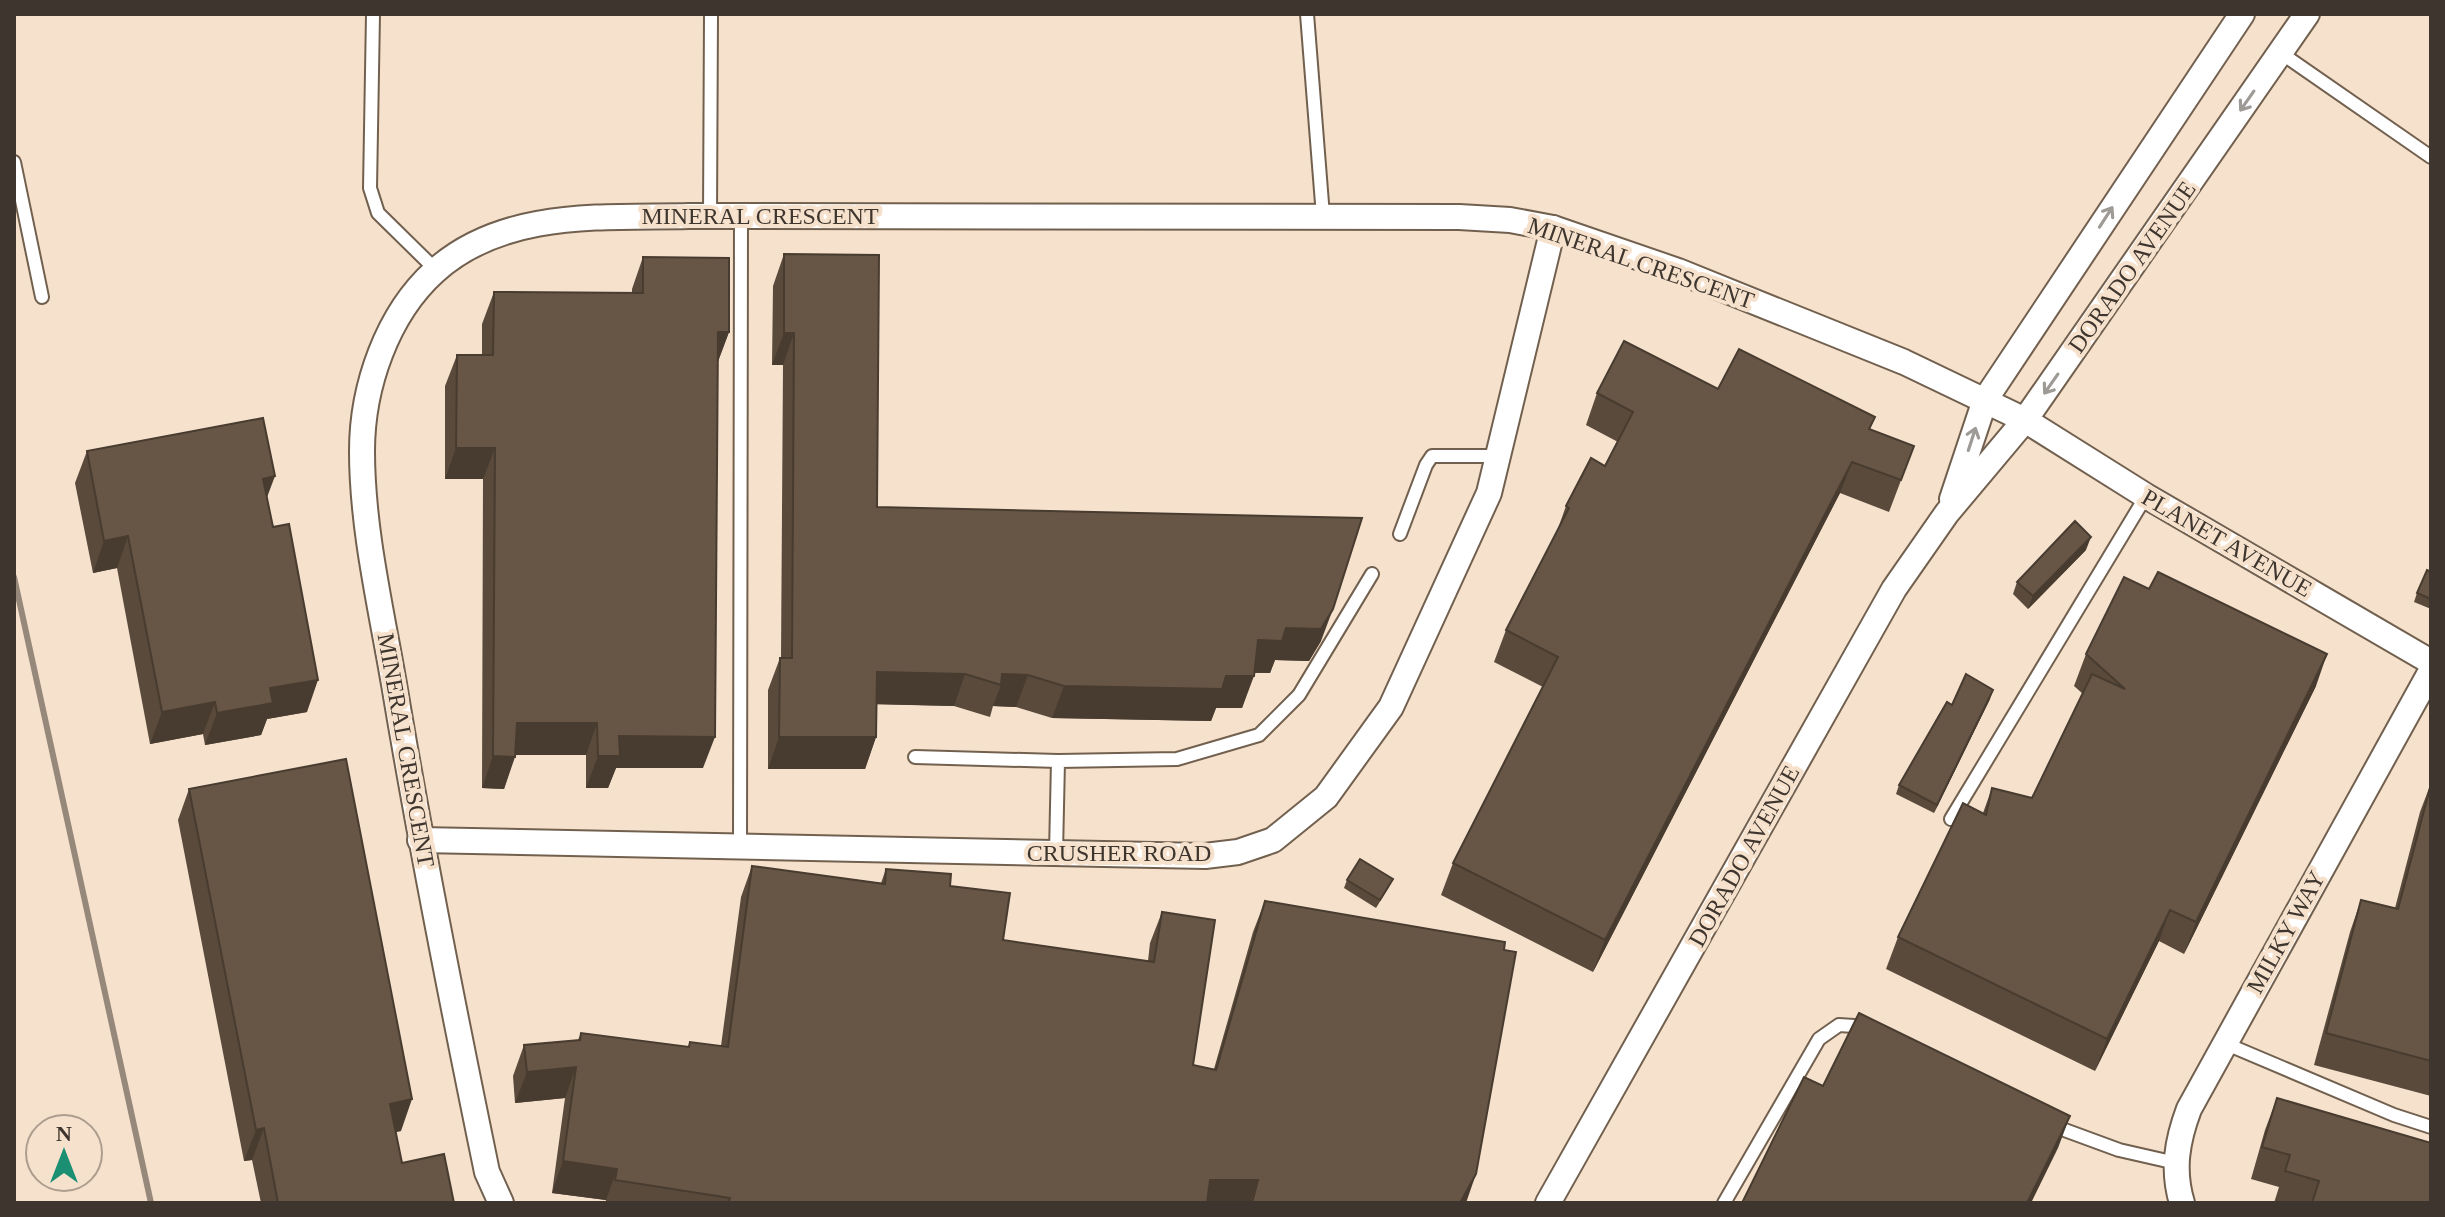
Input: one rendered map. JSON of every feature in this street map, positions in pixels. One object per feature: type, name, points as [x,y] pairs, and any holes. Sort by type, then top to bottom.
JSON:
[{"type":"street","name":"DORADO AVENUE","points":[[1947,513],[1985,400],[2242,14]]},
{"type":"street","name":"DORADO AVENUE","points":[[1548,1203],[1894,589],[1947,513],[2025,420],[2307,14]]},
{"type":"street","name":"MINERAL CRESCENT","points":[[501,1203],[487,1172],[420,840],[366,521],[362,449],[367,405],[381,350],[412,295],[436,270],[471,244],[513,228],[562,219],[710,216],[1323,216],[1510,220],[1553,228],[1678,271],[1904,362],[2025,420]]},
{"type":"street","name":"CRUSHER ROAD","points":[[420,840],[1205,856],[1238,852],[1273,840],[1326,797],[1391,707],[1489,493],[1553,228]]},
{"type":"street","name":"PLANET AVENUE","points":[[2025,420],[2146,496],[2431,662]]},
{"type":"street","name":"MILKY WAY","points":[[2182,1203],[2176,1163],[2179,1136],[2189,1109],[2431,671]]},
{"type":"lane","points":[[373,14],[370,188],[378,213],[436,270]]},
{"type":"lane","points":[[710,216],[711,14]]},
{"type":"lane","points":[[1307,14],[1323,216]]},
{"type":"lane","points":[[2281,53],[2431,157]]},
{"type":"lane","points":[[14,162],[42,297]]},
{"type":"lane","points":[[740,846],[741,216]]},
{"type":"lane","points":[[1400,534],[1432,456],[1498,456]]},
{"type":"lane","points":[[1951,819],[2146,496]]},
{"type":"lane","points":[[915,757],[1058,761],[1177,759],[1259,735],[1299,695],[1372,574]]},
{"type":"lane","points":[[1056,853],[1058,761]]},
{"type":"lane","points":[[1724,1203],[1819,1039],[1839,1025],[1849,1024],[1866,1025],[1880,1033]]},
{"type":"lane","points":[[2224,1043],[2394,1115],[2431,1127]]},
{"type":"lane","points":[[2033,1115],[2060,1129],[2119,1150],[2176,1163]]},
{"type":"building","points":[[784,254],[879,255],[877,507],[1362,518],[1333,609],[1321,629],[1286,628],[1282,641],[1258,640],[1254,676],[1226,676],[1222,689],[1064,686],[1028,675],[1002,674],[1001,685],[965,674],[877,672],[876,737],[779,737],[780,658],[792,658],[794,333],[784,333]]},
{"type":"building","points":[[643,257],[729,258],[729,332],[718,332],[715,737],[619,736],[620,756],[598,756],[597,723],[517,723],[515,757],[493,756],[495,448],[456,448],[457,355],[493,355],[494,292],[643,293]]},
{"type":"building","points":[[1624,341],[1718,389],[1739,349],[1875,417],[1869,429],[1914,446],[1901,480],[1852,462],[1605,940],[1453,863],[1558,657],[1506,630],[1569,508],[1566,506],[1591,458],[1605,466],[1633,412],[1597,393]]},
{"type":"building","points":[[263,418],[275,476],[263,479],[273,527],[289,524],[318,680],[270,688],[273,703],[217,713],[215,702],[162,712],[128,536],[104,541],[87,451]]},
{"type":"building","points":[[2075,521],[2091,537],[2033,596],[2017,582]]},
{"type":"building","points":[[2427,570],[2431,572],[2431,599],[2417,593]]},
{"type":"building","points":[[2158,572],[2327,654],[2196,922],[2170,910],[2107,1039],[1898,937],[1963,803],[1986,815],[1992,788],[2032,798],[2092,674],[2125,689],[2086,654],[2124,577],[2149,589]]},
{"type":"building","points":[[1966,674],[1993,690],[1937,805],[1899,785],[1947,702],[1952,705]]},
{"type":"building","points":[[346,759],[412,1099],[390,1104],[402,1163],[444,1154],[454,1203],[278,1203],[264,1128],[256,1130],[189,789]]},
{"type":"building","points":[[2431,784],[2431,1061],[2326,1033],[2361,900],[2398,909]]},
{"type":"building","points":[[1360,859],[1393,879],[1380,900],[1347,880]]},
{"type":"building","points":[[752,866],[885,884],[886,869],[951,874],[950,886],[1010,893],[1003,940],[1154,962],[1162,912],[1215,920],[1193,1065],[1216,1070],[1265,901],[1505,942],[1504,950],[1516,952],[1476,1174],[1460,1203],[1252,1203],[1258,1180],[1210,1180],[1207,1203],[728,1203],[730,1198],[615,1180],[617,1169],[563,1161],[576,1067],[527,1072],[524,1045],[580,1040],[581,1033],[689,1047],[690,1042],[728,1047]]},
{"type":"building","points":[[1859,1013],[2070,1116],[2027,1203],[1742,1203],[1804,1077],[1823,1086]]},
{"type":"building","points":[[2277,1098],[2431,1143],[2431,1203],[2312,1203],[2319,1181],[2285,1171],[2290,1155],[2262,1147]]},
{"type":"railway","points":[[14,577],[151,1203]]}]
